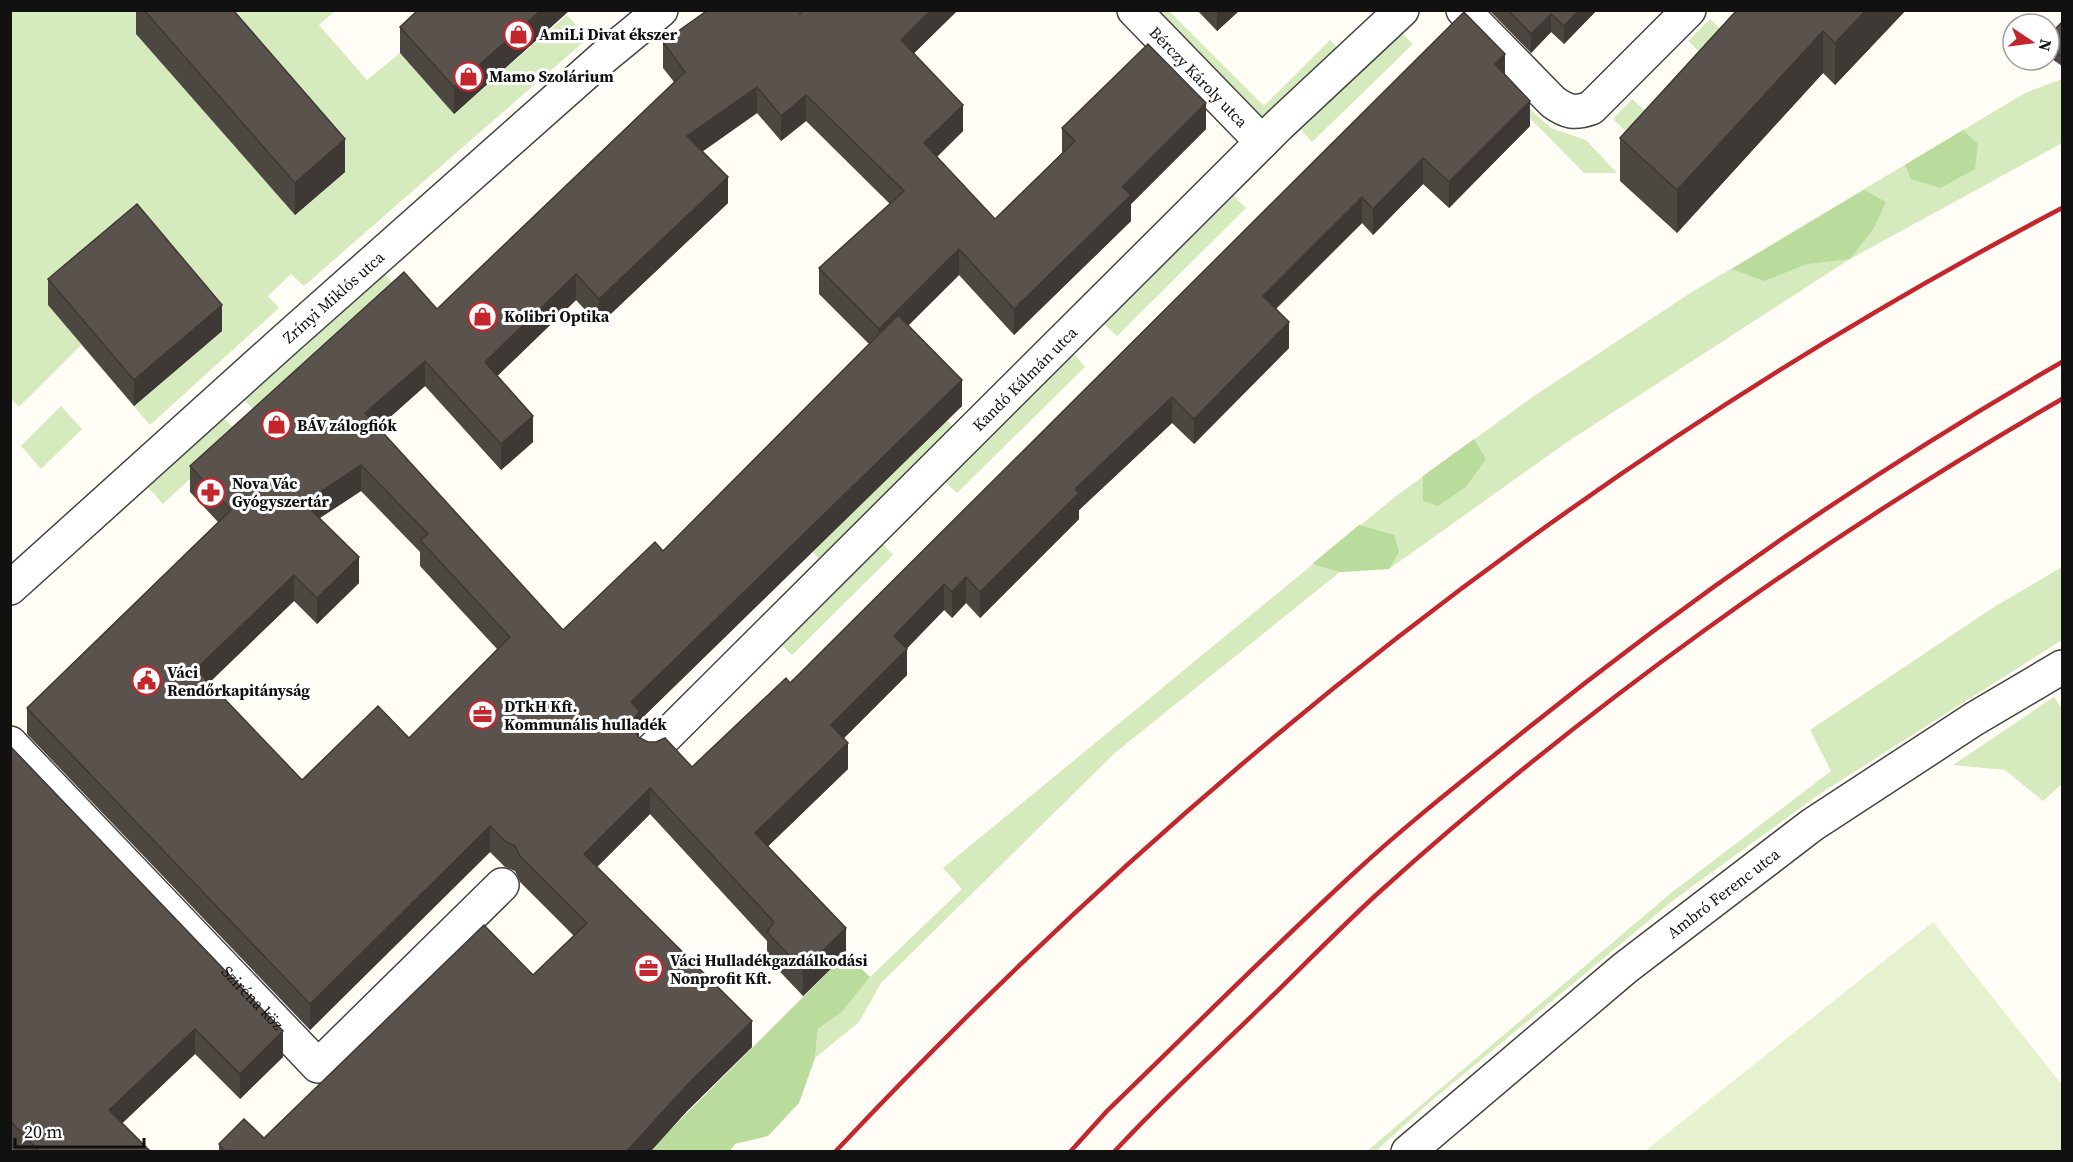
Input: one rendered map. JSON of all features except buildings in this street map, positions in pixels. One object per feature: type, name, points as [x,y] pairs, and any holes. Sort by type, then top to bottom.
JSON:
[{"type":"street","name":"Zrínyi Miklós utca","points":[[10,588],[285,339],[605,56],[661,10]]},
{"type":"street","name":"Bérczy Károly utca","points":[[1134,10],[1262,142]]},
{"type":"street","name":"Kandó Kálmán utca","points":[[652,750],[1262,142],[1402,10]]},
{"type":"street","points":[[1462,10],[1553,102],[1567,112],[1579,113],[1591,108],[1689,10]]},
{"type":"street","name":"Ambró Ferenc utca","points":[[1408,1152],[1625,968],[1812,825],[1974,719],[2062,667]]},
{"type":"street","name":"Sziréna köz","points":[[10,743],[318,1066],[502,885]]},
{"type":"green space","points":[[11,11],[335,11],[319,25],[367,80],[400,53],[454,113],[567,15],[588,38],[304,286],[291,274],[268,296],[279,308],[150,425],[81,345],[19,407],[11,399]]},
{"type":"green space","points":[[1153,11],[1169,11],[1264,106],[1330,40],[1338,48],[1261,123]]},
{"type":"green space","points":[[1710,19],[1737,45],[1716,67],[1688,41]]},
{"type":"green space","points":[[1401,32],[1413,44],[1312,142],[1301,130]]},
{"type":"green space","points":[[1456,33],[1536,115],[1551,128],[1586,140],[1617,173],[1584,173],[1450,37]]},
{"type":"green space","points":[[2062,79],[2062,143],[1850,259],[1570,440],[1389,569],[1340,572],[1116,752],[881,983],[859,1022],[815,1058],[818,1029],[842,1012],[870,977],[962,889],[943,868],[1396,496],[1534,396],[1692,292],[2025,93]]},
{"type":"green space","points":[[1632,99],[1661,125],[1642,147],[1613,119]]},
{"type":"green space","points":[[1963,130],[1978,144],[1975,169],[1940,188],[1911,179],[1905,165]]},
{"type":"green space","points":[[1864,190],[1886,202],[1874,228],[1850,259],[1807,264],[1764,281],[1732,269]]},
{"type":"green space","points":[[1234,196],[1246,208],[1117,336],[1104,324]]},
{"type":"green space","points":[[382,271],[398,290],[258,415],[242,397]]},
{"type":"green space","points":[[1074,354],[1085,367],[957,493],[944,481]]},
{"type":"green space","points":[[61,406],[82,429],[41,469],[21,446]]},
{"type":"green space","points":[[221,416],[239,433],[163,504],[146,485]]},
{"type":"green space","points":[[947,420],[956,430],[822,561],[812,552]]},
{"type":"green space","points":[[1474,439],[1486,459],[1466,487],[1438,506],[1423,501],[1423,476]]},
{"type":"green space","points":[[1359,525],[1394,535],[1399,552],[1389,569],[1340,572],[1312,564]]},
{"type":"green space","points":[[882,543],[893,555],[792,655],[781,644]]},
{"type":"green space","points":[[2062,567],[2062,640],[1821,793],[1675,899],[1429,1103],[1376,1151],[1367,1151],[1671,893],[1831,771],[1810,730],[1994,607]]},
{"type":"green space","points":[[2054,697],[2062,709],[2062,784],[2043,801],[2005,770],[1953,765]]},
{"type":"green space","points":[[1933,922],[2062,1085],[2062,1151],[1645,1151]]},
{"type":"green space","points":[[846,954],[870,977],[842,1012],[818,1029],[815,1058],[799,1103],[768,1136],[735,1144],[730,1151],[648,1152]]},
{"type":"railway","points":[[835,1152],[972,1012],[1113,878],[1259,750],[1409,628],[1565,513],[1725,405],[1891,303],[2062,208]]},
{"type":"railway","points":[[1070,1152],[1107,1111],[1374,854],[1587,681],[1785,536],[1922,447],[2062,362]]},
{"type":"railway","points":[[1114,1152],[1347,922],[1455,826],[1537,758],[1706,629],[1794,568],[1882,509],[2062,399]]},
{"type":"place","name":"AmiLi Divat ékszer","points":[[518,34]]},
{"type":"place","name":"Mamo Szolárium","points":[[468,76]]},
{"type":"place","name":"Kolibri Optika","points":[[483,316]]},
{"type":"place","name":"BÁV zálogfiók","points":[[276,425]]},
{"type":"place","name":"Nova Vác Gyógyszertár","points":[[211,492]]},
{"type":"place","name":"Váci Rendőrkapitányság","points":[[146,681]]},
{"type":"place","name":"DTkH Kft. Kommunális hulladék","points":[[483,715]]},
{"type":"place","name":"Váci Hulladékgazdálkodási Nonprofit Kft.","points":[[649,969]]}]
